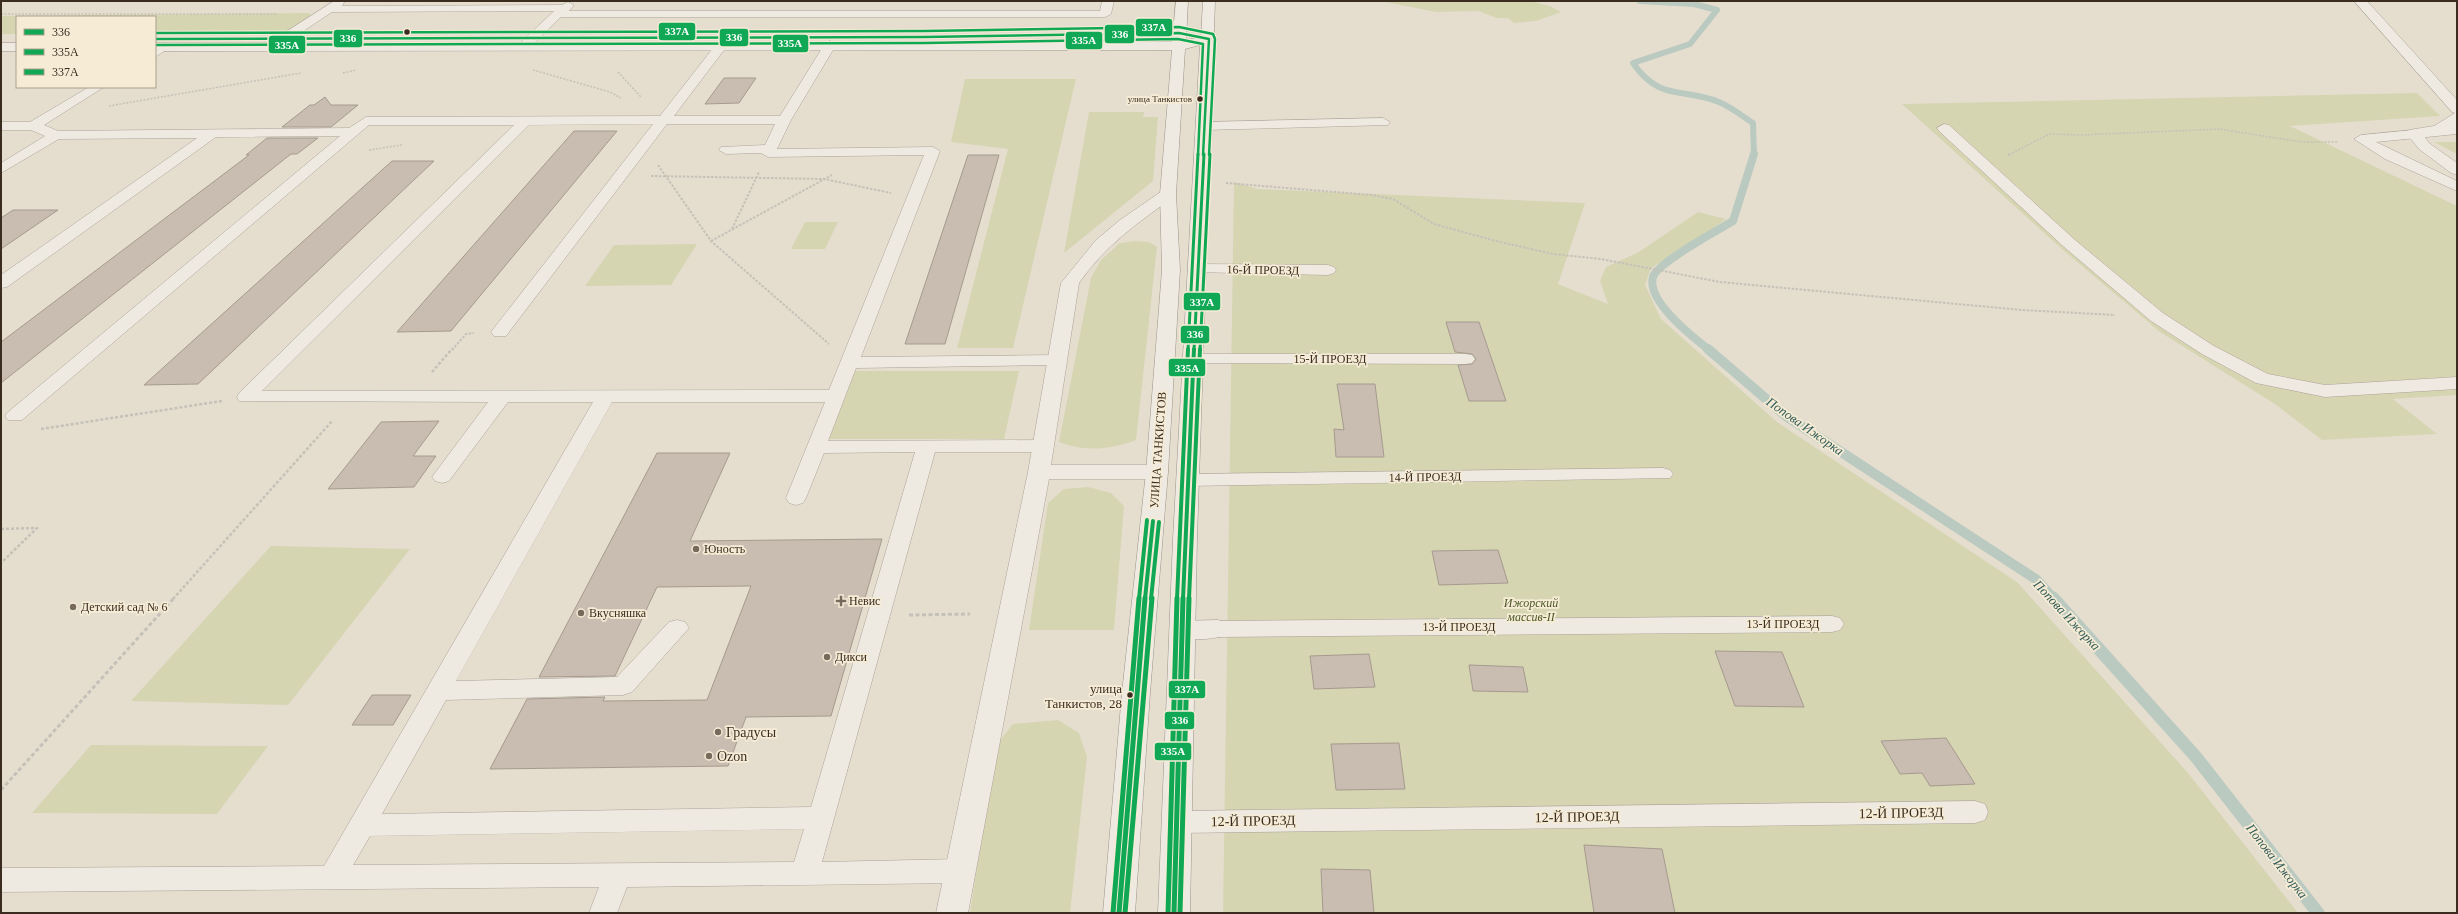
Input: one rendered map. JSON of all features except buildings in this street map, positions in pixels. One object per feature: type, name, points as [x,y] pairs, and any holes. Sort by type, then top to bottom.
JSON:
[{"type":"main road","name":"УЛИЦА ТАНКИСТОВ","points":[[1119,913],[1136,693],[1142,645],[1157,472],[1172,270],[1168,194],[1182,1]]},
{"type":"main road","points":[[1174,913],[1178,822],[1182,630],[1209,39],[1209,1]]},
{"type":"main road","points":[[2360,1],[2457,109]]},
{"type":"main road","points":[[1,39],[16,39]]},
{"type":"main road","points":[[157,47],[283,39],[721,46],[1209,39]]},
{"type":"main road","points":[[157,47],[271,47],[528,42],[1179,40]]},
{"type":"main road","points":[[1,48],[16,47]]},
{"type":"main road","points":[[2414,133],[2437,130],[2456,121],[2457,117]]},
{"type":"main road","points":[[2414,133],[2424,146],[2457,170]]},
{"type":"main road","points":[[952,913],[1039,472],[1070,283],[1086,258],[1116,229],[1168,194]]},
{"type":"main road","points":[[1039,472],[1157,472],[1188,476]]},
{"type":"main road","name":"13-Й ПРОЕЗД","points":[[1182,630],[1218,629]]},
{"type":"lane","points":[[271,47],[341,1]]},
{"type":"lane","points":[[325,12],[564,8],[582,14],[1105,14],[1108,1]]},
{"type":"lane","points":[[528,42],[564,8]]},
{"type":"lane","points":[[570,26],[582,14]]},
{"type":"lane","points":[[769,151],[784,120],[830,45]]},
{"type":"lane","points":[[500,332],[662,120],[721,46]]},
{"type":"lane","points":[[33,126],[96,88]]},
{"type":"lane","points":[[246,397],[526,120]]},
{"type":"lane","points":[[15,416],[366,121],[784,120]]},
{"type":"lane","points":[[1205,126],[1383,122]]},
{"type":"lane","points":[[1,126],[33,126],[56,135],[353,132]]},
{"type":"lane","points":[[1944,128],[2069,243],[2157,317],[2208,350],[2263,379],[2325,391],[2457,383]]},
{"type":"lane","points":[[2361,139],[2457,130]]},
{"type":"lane","points":[[1,283],[213,133]]},
{"type":"lane","points":[[1,169],[56,135]]},
{"type":"lane","points":[[2361,139],[2390,156],[2457,187]]},
{"type":"lane","points":[[726,150],[874,152],[933,151],[796,498]]},
{"type":"lane","name":"16-Й ПРОЕЗД","points":[[1198,269],[1328,270]]},
{"type":"lane","name":"15-Й ПРОЕЗД","points":[[1194,359],[1466,359]]},
{"type":"lane","points":[[850,362],[1057,360]]},
{"type":"lane","points":[[332,877],[606,396]]},
{"type":"lane","points":[[246,397],[836,396]]},
{"type":"lane","points":[[442,476],[502,397]]},
{"type":"lane","points":[[805,874],[927,446]]},
{"type":"lane","points":[[815,447],[1043,446]]},
{"type":"lane","name":"14-Й ПРОЕЗД","points":[[1188,476],[1663,474]]},
{"type":"lane","name":"13-Й ПРОЕЗД","points":[[1218,629],[1832,624]]},
{"type":"lane","points":[[439,691],[623,686],[677,628]]},
{"type":"lane","name":"12-Й ПРОЕЗД","points":[[1178,822],[1975,812]]},
{"type":"lane","points":[[362,825],[821,818]]},
{"type":"lane","points":[[1,880],[805,874],[960,871]]},
{"type":"lane","points":[[603,913],[618,875]]},
{"type":"path","points":[[1,14],[325,12]]},
{"type":"path","points":[[539,72],[610,92],[662,120]]},
{"type":"path","points":[[618,72],[662,120]]},
{"type":"path","points":[[102,107],[301,73]]},
{"type":"path","points":[[1991,170],[2002,157],[2019,151],[2049,134],[2219,129],[2302,142],[2327,144],[2361,139]]},
{"type":"path","points":[[644,144],[711,241],[850,362]]},
{"type":"path","points":[[732,230],[769,151]]},
{"type":"path","points":[[711,241],[874,152]]},
{"type":"path","points":[[619,176],[824,179],[914,198]]},
{"type":"path","points":[[1221,182],[1372,194],[1394,199],[1434,224],[1553,254],[1640,266],[1672,273],[1768,288],[2022,310],[2157,317]]},
{"type":"path","points":[[411,397],[466,334],[500,332]]},
{"type":"path","points":[[33,430],[246,397]]},
{"type":"path","points":[[1,790],[354,397]]},
{"type":"path","points":[[1,529],[37,528],[1,563]]},
{"type":"path","points":[[879,615],[970,614]]},
{"type":"green space","points":[[1380,1],[1530,1],[1550,6],[1561,12],[1536,21],[1514,23],[1508,18],[1497,18],[1478,11],[1436,12]]},
{"type":"green space","points":[[309,13],[311,16],[290,29],[279,33],[156,33],[156,16],[16,16],[16,34],[1,34],[1,16]]},
{"type":"green space","points":[[965,79],[1076,79],[1013,348],[957,348],[1008,149],[951,142]]},
{"type":"green space","points":[[2417,93],[2440,116],[2290,126],[2457,206],[2457,395],[2393,399],[2437,434],[2322,440],[2275,404],[2160,332],[2063,250],[1902,104]]},
{"type":"green space","points":[[1089,112],[1144,112],[1143,117],[1158,117],[1153,181],[1064,253]]},
{"type":"green space","points":[[2434,142],[2457,142],[2457,154]]},
{"type":"green space","name":"Ижорский массив-II","points":[[1234,182],[1258,189],[1585,203],[1558,284],[1608,304],[1600,281],[1606,267],[1639,252],[1698,212],[1726,219],[1692,244],[1651,268],[1645,285],[1661,319],[1777,422],[2017,582],[2188,773],[2298,913],[1223,913]]},
{"type":"green space","points":[[805,222],[838,222],[825,249],[791,249]]},
{"type":"green space","points":[[1136,241],[1149,242],[1157,247],[1136,440],[1107,448],[1079,447],[1059,442],[1091,278],[1101,260],[1120,243]]},
{"type":"green space","points":[[697,244],[671,285],[585,286],[614,245]]},
{"type":"green space","points":[[855,371],[1019,371],[1004,439],[829,439]]},
{"type":"green space","points":[[1088,487],[1111,493],[1124,506],[1114,630],[1029,630],[1048,503],[1064,489]]},
{"type":"green space","points":[[271,546],[410,549],[288,705],[131,701]]},
{"type":"green space","points":[[1058,720],[1079,733],[1087,757],[1070,913],[970,913],[995,747],[1013,724]]},
{"type":"green space","points":[[91,745],[268,746],[217,814],[32,813]]},
{"type":"waterway","name":"Попова Ижорка","points":[[1640,1],[1694,4],[1717,10],[1690,44],[1633,63],[1643,75],[1662,89],[1694,95],[1719,102],[1753,123],[1754,154]]},
{"type":"waterway","name":"Попова Ижорка","points":[[1709,350],[1682,328],[1663,307],[1653,286],[1653,277],[1665,263],[1676,255],[1733,221],[1754,154]]},
{"type":"waterway","name":"Попова Ижорка","points":[[1708,349],[1786,416],[2037,580],[2054,599]]},
{"type":"waterway","name":"Попова Ижорка","points":[[2053,598],[2196,757],[2318,913]]},
{"type":"transit line","name":"337А","points":[[156,33],[924,31],[1179,27],[1213,34],[1215,39],[1191,539],[1180,913]]},
{"type":"transit line","name":"336","points":[[156,39],[924,37],[1179,33],[1209,39],[1185,539],[1174,913]]},
{"type":"transit line","name":"335А","points":[[156,45],[924,43],[1178,39],[1203,44],[1179,539],[1168,913]]},
{"type":"transit line","name":"337А","points":[[1113,913],[1130,693],[1147,520]]},
{"type":"transit line","name":"336","points":[[1119,913],[1136,693],[1153,521]]},
{"type":"transit line","name":"335А","points":[[1125,913],[1142,694],[1159,522]]},
{"type":"place","name":"улица Танкистов","points":[[1200,99]]},
{"type":"place","name":"Юность","points":[[696,549]]},
{"type":"place","name":"Невис","points":[[841,601]]},
{"type":"place","name":"Детский сад № 6","points":[[73,607]]},
{"type":"place","name":"Вкусняшка","points":[[581,613]]},
{"type":"place","name":"Дикси","points":[[827,657]]},
{"type":"place","name":"улица Танкистов, 28","points":[[1130,695]]},
{"type":"place","name":"Градусы","points":[[718,732]]},
{"type":"place","name":"Ozon","points":[[709,756]]}]
